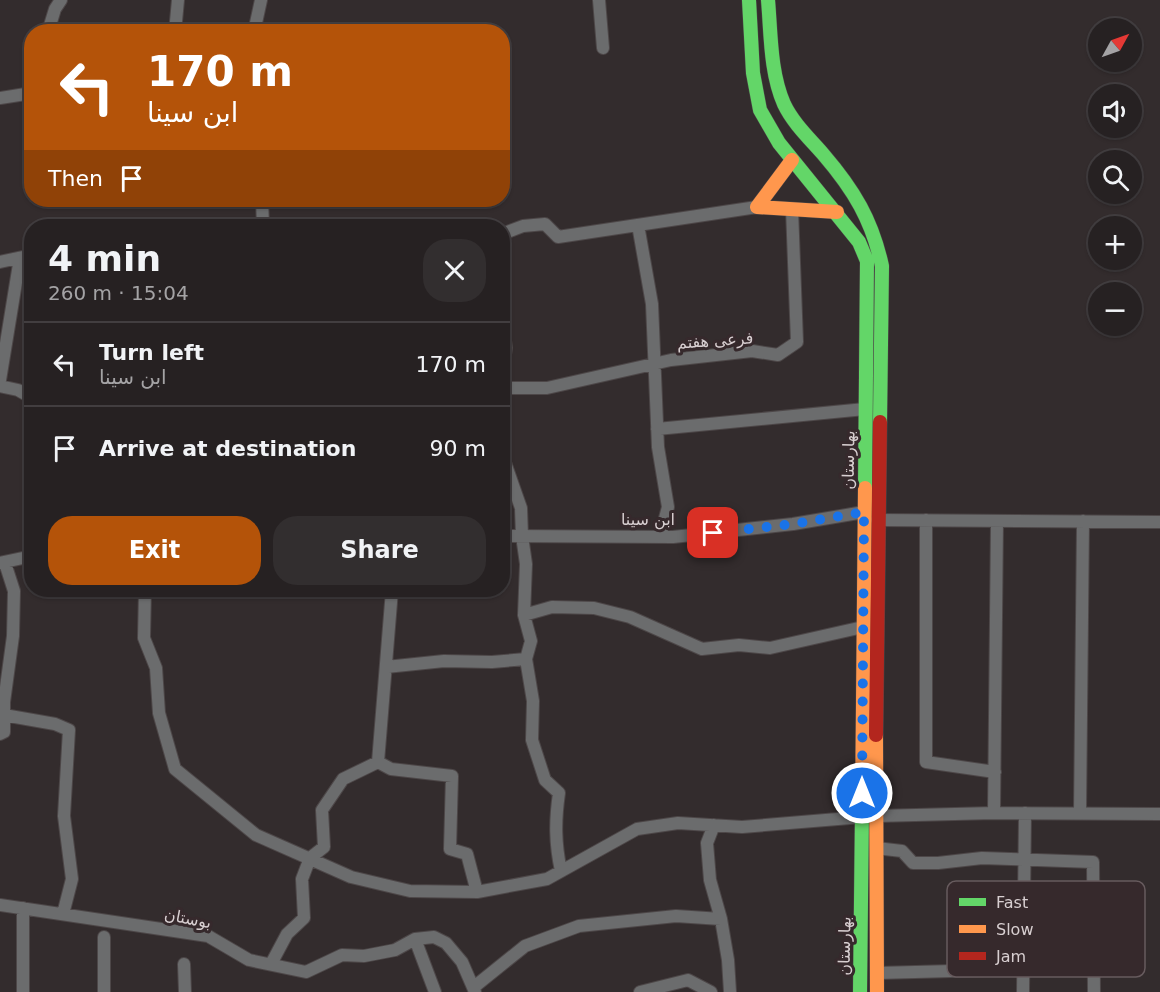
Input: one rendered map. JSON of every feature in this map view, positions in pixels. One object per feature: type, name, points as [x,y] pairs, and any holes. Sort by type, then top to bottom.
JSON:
[{"type":"street","points":[[50,24],[55,9],[61,0]]},
{"type":"street","points":[[176,24],[178,0]]},
{"type":"street","points":[[256,24],[261,0]]},
{"type":"street","points":[[599,0],[603,48]]},
{"type":"street","name":"بهارستان","points":[[749,0],[753,73],[760,110],[779,143],[860,242],[867,261],[863,627],[869,816],[876,848],[877,992]]},
{"type":"street","name":"بهارستان","points":[[768,0],[777,82],[784,105],[797,125],[854,193],[868,216],[877,241],[882,266],[878,520],[869,816],[861,899],[860,992]]},
{"type":"street","points":[[0,98],[24,94]]},
{"type":"street","points":[[757,207],[792,160]]},
{"type":"street","points":[[510,231],[523,226],[545,224],[558,237],[757,207],[837,212]]},
{"type":"street","name":"فرعی هفتم","points":[[510,388],[547,388],[671,360],[752,351],[778,354],[797,342],[792,209]]},
{"type":"street","points":[[638,225],[652,304],[658,447],[668,507],[660,537]]},
{"type":"street","points":[[0,262],[24,256]]},
{"type":"street","points":[[0,380],[24,266]]},
{"type":"street","points":[[0,386],[24,393]]},
{"type":"street","points":[[657,429],[865,409]]},
{"type":"street","points":[[510,477],[521,508],[526,564],[525,615],[531,641],[526,659],[533,701],[532,740],[545,780],[559,793],[555,822],[556,852],[561,871]]},
{"type":"street","name":"ابن سینا","points":[[510,536],[673,537],[793,524],[864,512]]},
{"type":"street","points":[[878,520],[1160,522]]},
{"type":"street","points":[[926,520],[926,762],[995,772]]},
{"type":"street","points":[[994,813],[997,521]]},
{"type":"street","points":[[1080,813],[1083,522]]},
{"type":"street","points":[[0,734],[4,732],[2,702],[13,636],[14,591],[3,563],[24,558]]},
{"type":"street","points":[[145,597],[144,638],[156,668],[159,713],[175,769],[256,835],[351,877],[410,891],[477,892],[547,879],[637,829],[678,823],[742,827],[869,816],[994,813],[1160,814]]},
{"type":"street","points":[[378,762],[391,597]]},
{"type":"street","points":[[525,615],[552,608],[594,608],[630,617],[702,649],[739,645],[770,648],[863,627]]},
{"type":"street","points":[[386,667],[444,661],[492,662],[526,659]]},
{"type":"street","points":[[4,715],[55,724],[69,730],[64,816],[72,879],[63,914]]},
{"type":"street","points":[[271,964],[287,934],[304,918],[302,879],[310,858],[324,847],[322,810],[343,778],[378,762]]},
{"type":"street","points":[[378,762],[392,770],[452,776],[450,849],[466,854],[477,892]]},
{"type":"street","points":[[1025,881],[1026,813]]},
{"type":"street","points":[[714,825],[707,843],[710,880],[721,919],[728,960],[730,992]]},
{"type":"street","points":[[876,848],[902,850],[913,863],[938,863],[982,858],[1093,862],[1093,881]]},
{"type":"street","points":[[861,899],[876,902]]},
{"type":"street","name":"بوستان","points":[[0,905],[208,936],[249,960],[306,972],[342,955],[364,956],[395,950],[415,939]]},
{"type":"street","points":[[23,908],[23,992]]},
{"type":"street","points":[[435,992],[415,939],[434,937],[446,943],[462,962],[474,990],[525,946],[579,926],[676,916],[721,919]]},
{"type":"street","points":[[104,937],[104,992]]},
{"type":"street","points":[[184,964],[185,992]]},
{"type":"street","points":[[877,973],[947,971]]},
{"type":"street","points":[[1094,977],[1094,992]]},
{"type":"street","points":[[640,992],[688,980],[711,992]]},
{"type":"traffic: fast","points":[[749,0],[753,73],[760,110],[779,143],[859,242],[867,261],[865,488]]},
{"type":"traffic: fast","points":[[768,0],[774,66],[784,104],[797,124],[853,193],[878,249],[882,266],[880,422]]},
{"type":"traffic: fast","points":[[860,992],[862,811]]},
{"type":"traffic: slow","points":[[792,160],[757,207],[837,212]]},
{"type":"traffic: slow","points":[[862,811],[865,488]]},
{"type":"traffic: slow","points":[[876,735],[877,992]]},
{"type":"traffic: jam","points":[[876,735],[880,422]]},
{"type":"route","points":[[713,533],[793,524],[864,512],[862,793]]}]
